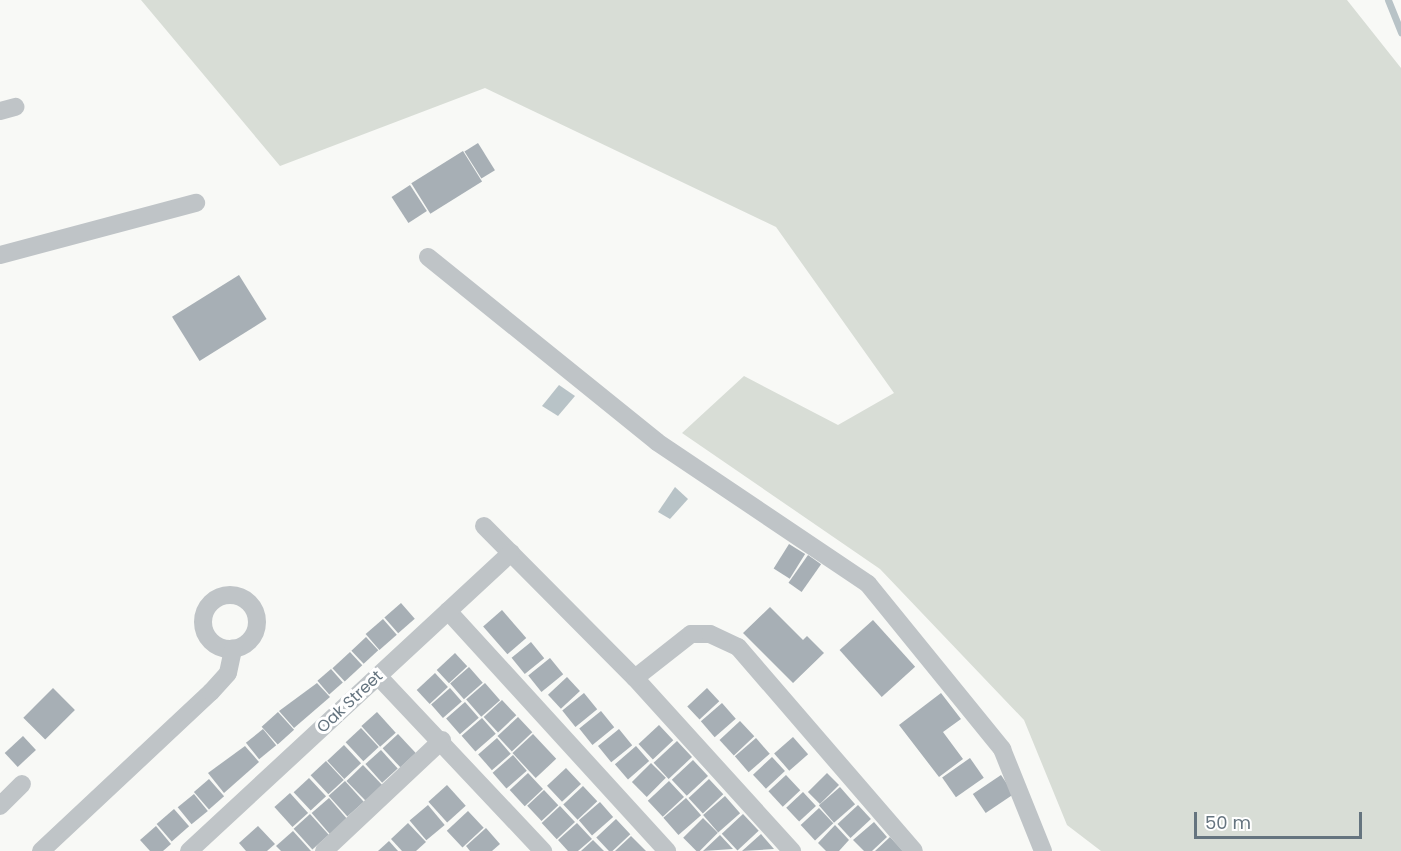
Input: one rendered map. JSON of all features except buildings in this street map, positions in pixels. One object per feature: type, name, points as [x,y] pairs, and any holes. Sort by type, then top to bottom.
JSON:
[{"type":"street","points":[[0,255],[196,203]]},
{"type":"street","points":[[428,257],[657,442],[868,584],[1002,749],[1043,851]]},
{"type":"street","points":[[484,526],[635,678],[792,851]]},
{"type":"street","name":"Oak Street","points":[[189,851],[511,553]]},
{"type":"street","points":[[448,611],[667,851]]},
{"type":"street","points":[[635,678],[691,634],[710,634],[738,647],[914,851]]},
{"type":"street","points":[[41,851],[211,692],[228,673],[233,649]]},
{"type":"street","points":[[378,676],[442,740],[543,851]]},
{"type":"street","points":[[324,851],[442,740]]},
{"type":"street","points":[[0,806],[22,784]]},
{"type":"shaded area","points":[[141,0],[1347,0],[1401,68],[1401,851],[1101,851],[1067,825],[1024,720],[880,569],[682,433],[744,376],[838,425],[894,393],[776,227],[485,88],[280,166]]},
{"type":"shaded area","points":[[559,385],[575,396],[558,416],[542,406]]},
{"type":"shaded area","points":[[675,487],[688,499],[670,519],[658,512]]},
{"type":"waterway","points":[[1388,0],[1401,32]]}]
